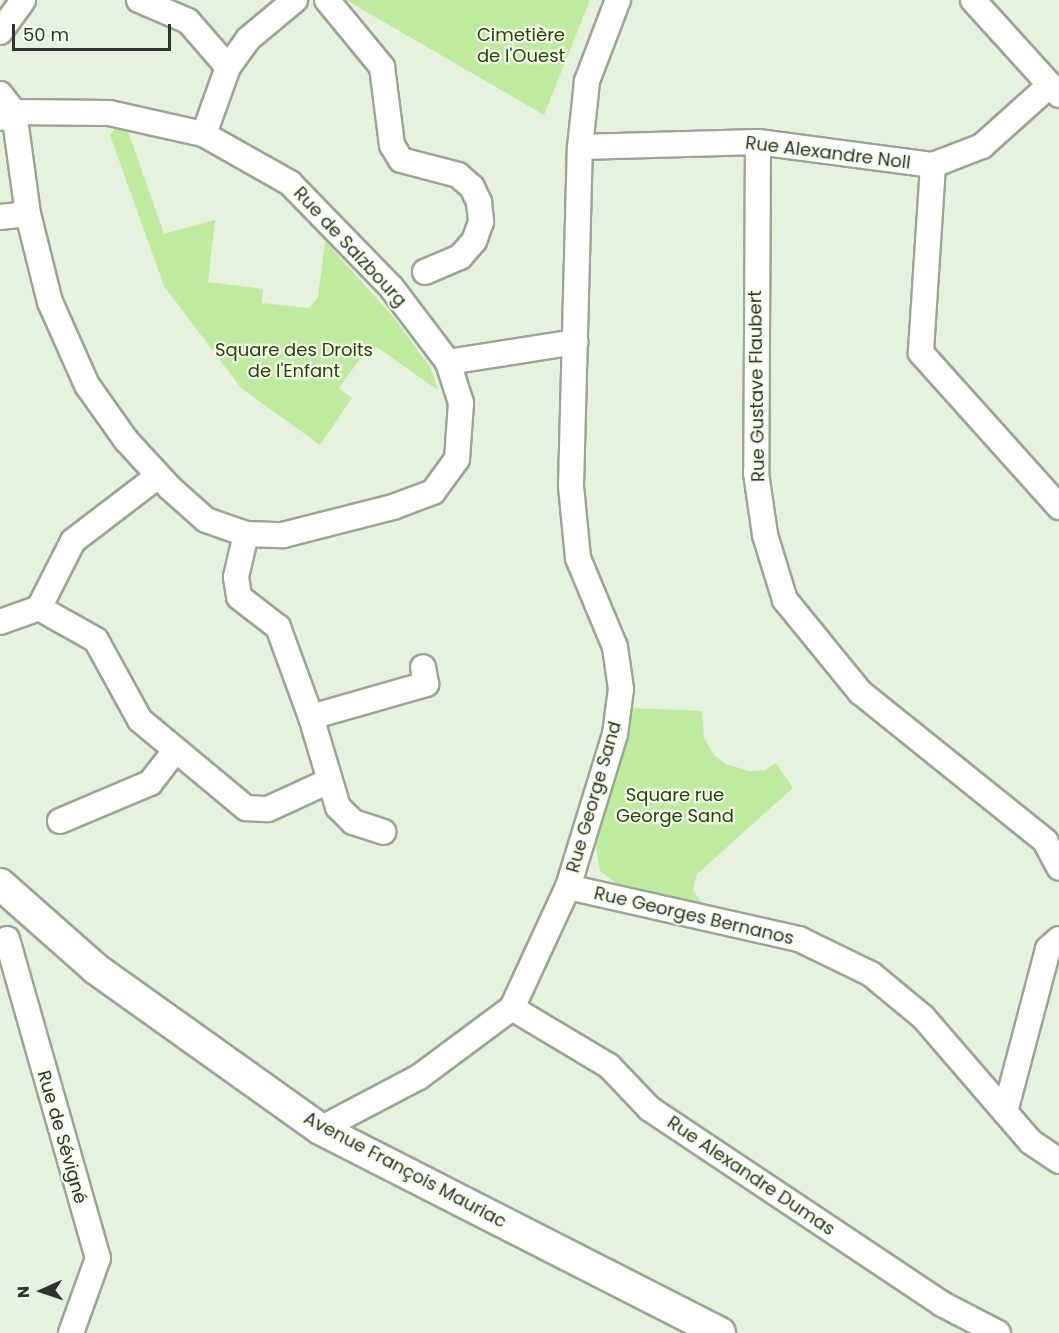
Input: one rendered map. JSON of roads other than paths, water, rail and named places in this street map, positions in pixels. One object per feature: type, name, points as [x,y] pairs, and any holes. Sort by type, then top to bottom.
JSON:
[{"type":"street","points":[[0,32],[23,0]]},
{"type":"street","points":[[139,0],[188,21],[228,67]]},
{"type":"street","points":[[204,134],[228,67],[248,39],[295,0]]},
{"type":"street","points":[[327,0],[382,67],[392,145],[401,160],[458,175],[472,187],[479,202],[481,222],[474,241],[460,257],[409,280]]},
{"type":"street","name":"Rue George Sand","points":[[331,1123],[419,1077],[512,1008],[568,886],[615,734],[621,689],[615,647],[578,558],[571,486],[580,147],[587,81],[618,0]]},
{"type":"street","points":[[974,0],[1055,90],[982,146],[933,165],[921,353],[1059,507]]},
{"type":"street","name":"Rue de Salzbourg","points":[[5,108],[109,113],[204,134],[290,183],[409,280],[448,362],[460,403],[457,459],[433,492],[393,507],[283,535],[246,534],[206,520],[158,476],[87,386],[50,303],[5,108]]},
{"type":"street","name":"Rue Alexandre Noll","points":[[580,147],[758,142],[933,165]]},
{"type":"street","name":"Rue Gustave Flaubert","points":[[758,142],[756,474],[765,535],[785,600],[860,692],[1045,841],[1059,867]]},
{"type":"street","points":[[0,217],[28,214]]},
{"type":"street","points":[[448,362],[575,342]]},
{"type":"street","points":[[0,622],[39,608],[73,542],[158,476]]},
{"type":"street","points":[[246,534],[236,577],[239,597],[278,627],[311,717],[327,782],[338,807],[352,822],[383,832]]},
{"type":"street","points":[[39,608],[96,640],[140,720],[246,808],[268,809],[327,782]]},
{"type":"street","points":[[311,717],[426,684],[423,667]]},
{"type":"street","points":[[60,821],[150,783],[175,751]]},
{"type":"street","name":"Avenue François Mauriac","points":[[0,884],[13,931],[96,969],[331,1123],[720,1333]]},
{"type":"street","name":"Rue Georges Bernanos","points":[[568,886],[799,939],[871,974],[923,1017],[1031,1142],[1059,1161]]},
{"type":"street","name":"Rue de Sévigné","points":[[0,897],[14,908],[13,931],[98,1258],[71,1333]]},
{"type":"street","points":[[1005,1112],[1048,949],[1059,939]]},
{"type":"street","name":"Rue Alexandre Dumas","points":[[512,1008],[609,1066],[650,1108],[893,1272],[942,1304],[998,1333]]},
{"type":"park label","name":"Cimetière de l'Ouest","points":[[521,46]]},
{"type":"park label","name":"Square des Droits de l'Enfant","points":[[294,361]]},
{"type":"park label","name":"Square rue George Sand","points":[[675,806]]}]
